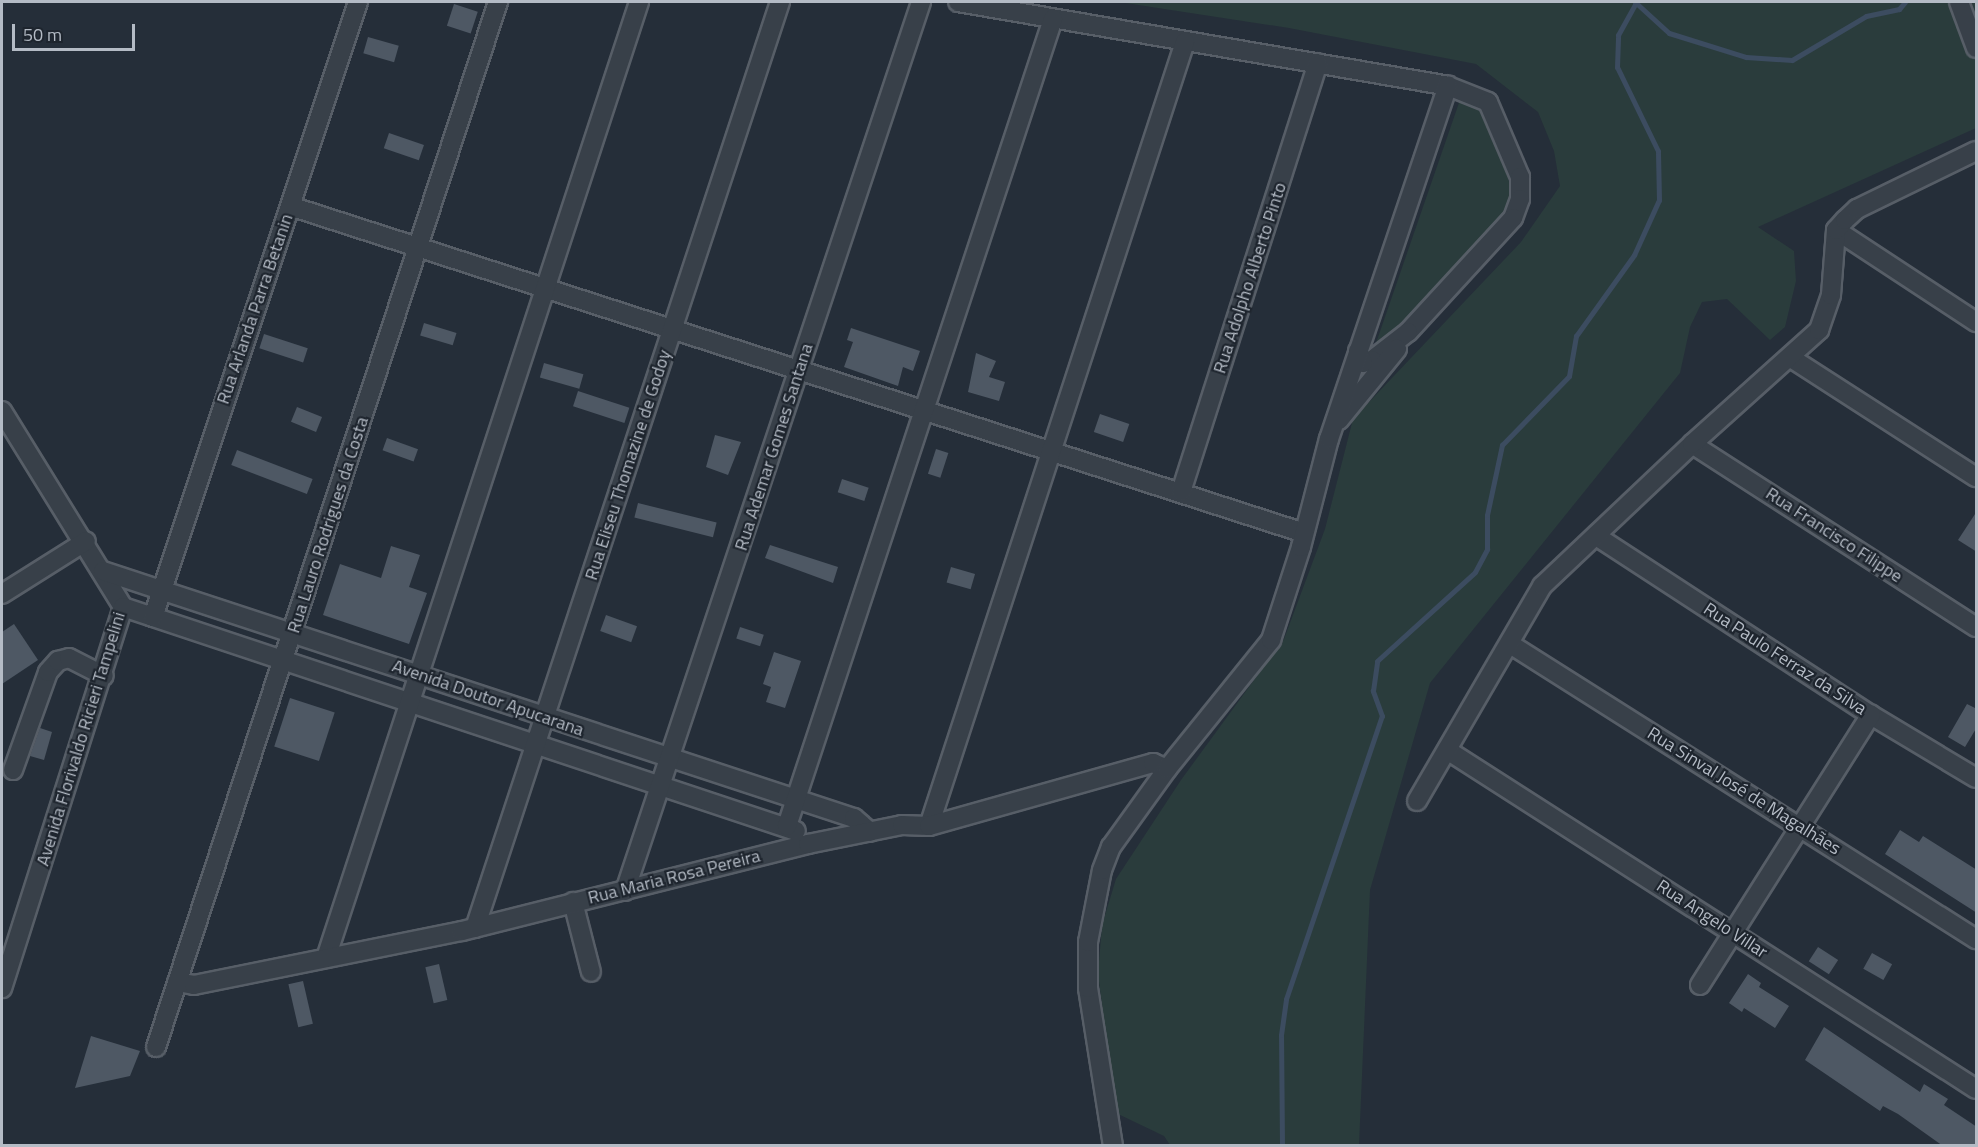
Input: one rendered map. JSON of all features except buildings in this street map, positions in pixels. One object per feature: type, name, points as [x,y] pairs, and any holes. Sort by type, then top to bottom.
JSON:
[{"type":"street","name":"Rua Arlanda Parra Betanin","points":[[153,617],[358,2]]},
{"type":"street","name":"Rua Lauro Rodrigues da Costa","points":[[156,1047],[498,2]]},
{"type":"street","points":[[326,958],[639,2]]},
{"type":"street","name":"Rua Eliseu Thomazine de Godoy","points":[[475,928],[780,2]]},
{"type":"street","name":"Rua Ademar Gomes Santana","points":[[625,891],[659,785],[671,759],[921,2]]},
{"type":"street","points":[[958,2],[1448,86],[1488,102],[1520,177],[1520,199],[1513,218],[1408,332],[1333,427]]},
{"type":"street","points":[[1959,2],[1977,48]]},
{"type":"street","points":[[787,826],[1053,19]]},
{"type":"street","points":[[929,826],[1185,42]]},
{"type":"street","name":"Rua Adolpho Alberto Pinto","points":[[1181,492],[1318,63]]},
{"type":"street","points":[[1113,1146],[1088,988],[1091,918],[1111,847],[1167,769],[1271,640],[1305,533],[1333,427],[1448,86]]},
{"type":"street","points":[[1417,801],[1542,586],[1692,444],[1791,358],[1819,330],[1831,295],[1836,230],[1857,209],[1977,151]]},
{"type":"street","points":[[290,206],[1305,533]]},
{"type":"street","points":[[1836,230],[1977,322]]},
{"type":"street","points":[[1358,351],[1363,363],[1372,360],[1408,332]]},
{"type":"street","points":[[1791,358],[1977,477]]},
{"type":"street","name":"Avenida Florivaldo Ricieri Tampelini","points":[[2,411],[86,541],[123,607],[104,676],[2,988]]},
{"type":"street","name":"Rua Francisco Filippe","points":[[1692,444],[1977,627]]},
{"type":"street","name":"Rua Paulo Ferraz da Silva","points":[[1596,536],[1871,715],[1977,778]]},
{"type":"street","points":[[2,594],[86,541]]},
{"type":"street","name":"Avenida Doutor Apucarana","points":[[103,571],[293,631],[417,675],[854,818],[870,832]]},
{"type":"street","name":"Avenida Doutor Apucarana","points":[[123,607],[787,826],[801,834],[808,844]]},
{"type":"street","name":"Rua Sinval José de Magalhães","points":[[1510,644],[1977,939]]},
{"type":"street","points":[[13,770],[48,672],[58,661],[69,658],[104,676]]},
{"type":"street","points":[[1700,985],[1871,715]]},
{"type":"street","name":"Rua Angelo Villar","points":[[1447,750],[1977,1089]]},
{"type":"street","name":"Rua Maria Rosa Pereira","points":[[177,982],[194,985],[475,928],[808,844],[902,825],[929,826],[1154,764],[1167,769]]},
{"type":"street","points":[[573,902],[591,972]]},
{"type":"shaded area","points":[[1119,2],[1976,2],[1976,128],[1758,227],[1794,251],[1796,281],[1785,327],[1770,340],[1727,299],[1702,302],[1690,327],[1680,373],[1430,683],[1370,890],[1359,1145],[1170,1145],[1164,1136],[1116,1113],[1098,974],[1102,925],[1116,879],[1181,780],[1284,639],[1325,529],[1353,419],[1521,242],[1560,186],[1554,151],[1538,112],[1476,64],[1289,28]]},
{"type":"shaded area","points":[[1461,97],[1482,108],[1492,122],[1510,184],[1510,199],[1506,210],[1388,351],[1376,343]]},
{"type":"waterway","points":[[1635,2],[1669,33],[1746,57],[1792,60],[1866,16],[1899,9],[1905,2]]},
{"type":"waterway","points":[[1282,1146],[1281,1035],[1286,999],[1382,716],[1373,691],[1377,661],[1475,572],[1487,549],[1487,515],[1502,445],[1569,376],[1576,336],[1634,255],[1659,200],[1658,151],[1617,67],[1618,35],[1636,3]]}]
